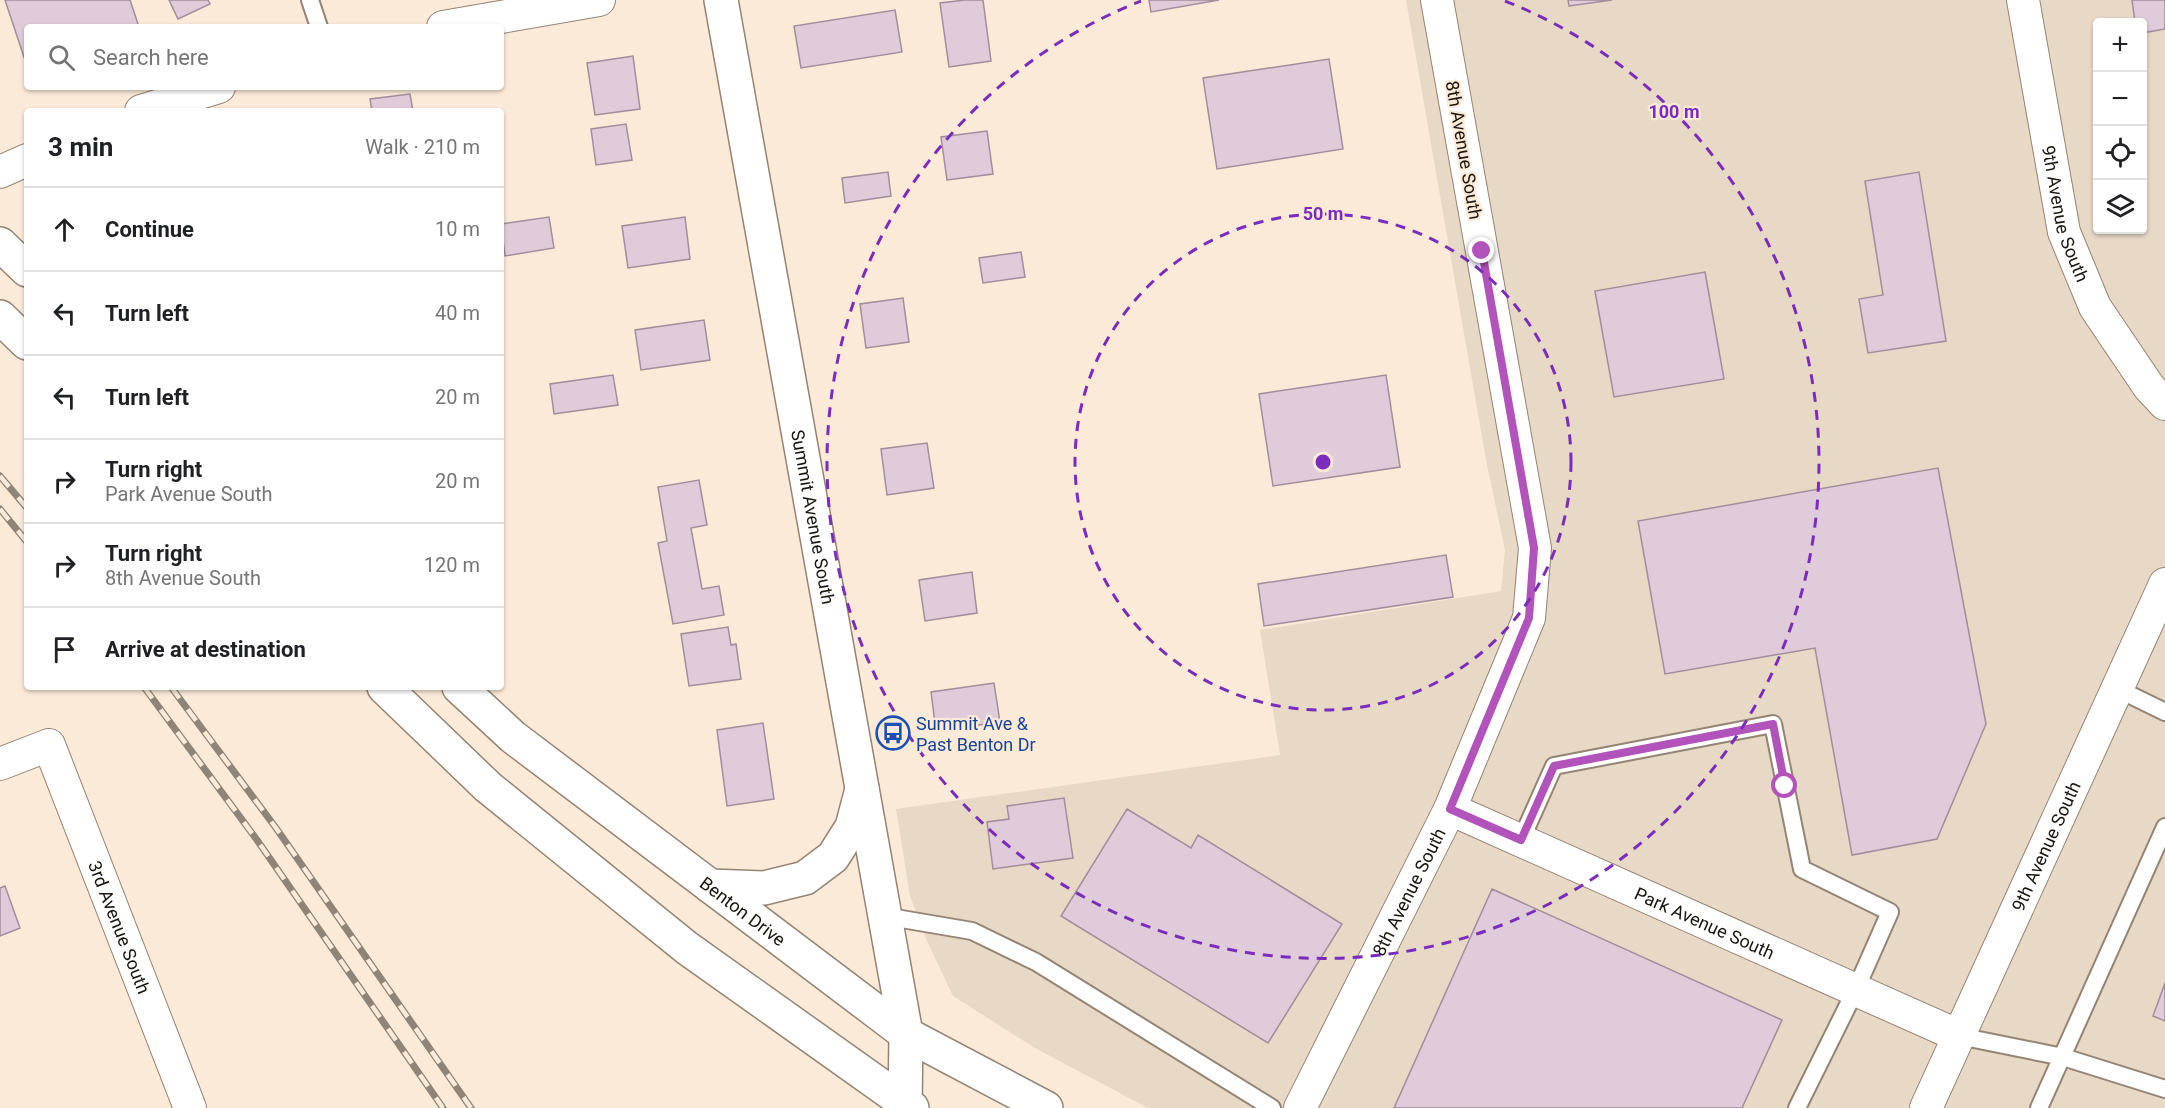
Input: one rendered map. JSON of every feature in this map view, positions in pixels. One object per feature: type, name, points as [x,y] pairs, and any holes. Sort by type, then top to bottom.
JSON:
[{"type":"main road","name":"Summit Avenue South","points":[[721,0],[906,1034],[908,1107]]},
{"type":"main road","points":[[0,244],[24,267]]},
{"type":"main road","points":[[0,317],[24,340]]},
{"type":"main road","points":[[387,690],[488,787],[687,948],[908,1107]]},
{"type":"main road","name":"Benton Drive","points":[[462,690],[513,737],[906,1034],[1046,1108]]},
{"type":"main road","points":[[710,886],[764,888],[805,878],[833,857],[852,828],[862,789]]},
{"type":"street","points":[[460,24],[599,0]]},
{"type":"street","name":"8th Avenue South","points":[[1300,1108],[1450,809],[1529,618],[1534,548],[1437,0]]},
{"type":"street","name":"9th Avenue South","points":[[2023,0],[2064,232],[2095,308],[2149,387],[2165,404]]},
{"type":"street","points":[[151,108],[209,90]]},
{"type":"street","points":[[0,171],[24,161]]},
{"type":"street","name":"9th Avenue South","points":[[1926,1108],[2165,584]]},
{"type":"street","name":"3rd Avenue South","points":[[0,764],[49,745],[190,1108]]},
{"type":"street","name":"Park Avenue South","points":[[1450,809],[1959,1036]]},
{"type":"lane","points":[[310,0],[318,24]]},
{"type":"lane","points":[[2118,689],[2165,712]]},
{"type":"lane","points":[[1521,840],[1554,766],[1773,724],[1802,869],[1890,912],[1856,990],[1797,1108]]},
{"type":"lane","points":[[2039,1108],[2165,827]]},
{"type":"lane","points":[[885,916],[972,931],[1036,962],[1272,1108]]},
{"type":"lane","points":[[1959,1036],[2063,1057],[2165,1089]]},
{"type":"shaded area","points":[[1406,0],[2165,0],[2165,1108],[1148,1108],[1035,1048],[953,996],[927,941],[910,896],[896,809],[1280,755],[1260,630],[1501,591],[1505,550],[1486,460]]},
{"type":"building","points":[[5,0],[130,0],[138,24],[24,24],[24,57]]},
{"type":"building","points":[[169,0],[208,0],[210,4],[178,19]]},
{"type":"building","points":[[983,0],[991,61],[949,67],[940,3]]},
{"type":"building","points":[[1149,0],[1219,0],[1151,12]]},
{"type":"building","points":[[1568,0],[1612,0],[1569,6]]},
{"type":"building","points":[[2132,0],[2165,0],[2165,29],[2147,32],[2147,18],[2134,18]]},
{"type":"building","points":[[895,10],[902,52],[801,68],[794,26]]},
{"type":"building","points":[[633,56],[640,109],[595,115],[587,63]]},
{"type":"building","points":[[1329,59],[1343,149],[1217,169],[1203,78]]},
{"type":"building","points":[[410,94],[412,108],[372,108],[370,99]]},
{"type":"building","points":[[626,124],[632,160],[596,165],[591,129]]},
{"type":"building","points":[[987,131],[993,174],[947,180],[941,137]]},
{"type":"building","points":[[888,172],[891,196],[845,203],[842,178]]},
{"type":"building","points":[[1919,172],[1946,341],[1868,353],[1859,299],[1883,295],[1865,181]]},
{"type":"building","points":[[549,217],[554,248],[505,256],[504,224]]},
{"type":"building","points":[[685,217],[690,259],[628,268],[622,226]]},
{"type":"building","points":[[1021,252],[1025,277],[983,283],[979,258]]},
{"type":"building","points":[[1705,272],[1724,379],[1614,397],[1595,291]]},
{"type":"building","points":[[903,298],[909,342],[866,348],[860,304]]},
{"type":"building","points":[[704,320],[710,360],[641,370],[635,330]]},
{"type":"building","points":[[613,375],[618,405],[554,414],[550,384]]},
{"type":"building","points":[[1386,375],[1400,467],[1273,486],[1259,394]]},
{"type":"building","points":[[927,443],[934,488],[887,495],[881,449]]},
{"type":"building","points":[[1938,468],[1986,724],[1937,839],[1852,855],[1815,648],[1665,674],[1638,521]]},
{"type":"building","points":[[699,480],[707,525],[691,528],[702,589],[719,586],[724,615],[673,624],[658,543],[667,541],[658,487]]},
{"type":"building","points":[[1446,555],[1453,597],[1264,626],[1258,584]]},
{"type":"building","points":[[972,572],[977,613],[925,621],[919,580]]},
{"type":"building","points":[[728,627],[731,645],[736,644],[741,679],[689,686],[681,634]]},
{"type":"building","points":[[994,683],[1000,722],[936,731],[931,692]]},
{"type":"building","points":[[763,723],[774,799],[727,806],[717,730]]},
{"type":"building","points":[[1064,798],[1073,858],[993,869],[987,822],[1009,819],[1007,806]]},
{"type":"building","points":[[1127,809],[1191,848],[1198,835],[1342,924],[1268,1043],[1061,916]]},
{"type":"building","points":[[5,886],[20,928],[0,936],[0,888]]},
{"type":"building","points":[[1492,889],[1782,1020],[1742,1108],[1394,1108]]},
{"type":"building","points":[[2165,983],[2165,1021],[2153,1016]]},
{"type":"railway","points":[[0,476],[24,504]]},
{"type":"railway","points":[[0,509],[24,538]]},
{"type":"railway","points":[[146,690],[257,840],[443,1108]]},
{"type":"railway","points":[[173,690],[276,828],[471,1108]]},
{"type":"place","name":"Summit Ave & Past Benton Dr","points":[[893,733]]},
{"type":"route","points":[[1482,251],[1534,548],[1529,618],[1450,809],[1521,840],[1554,766],[1773,724],[1785,786]]}]
